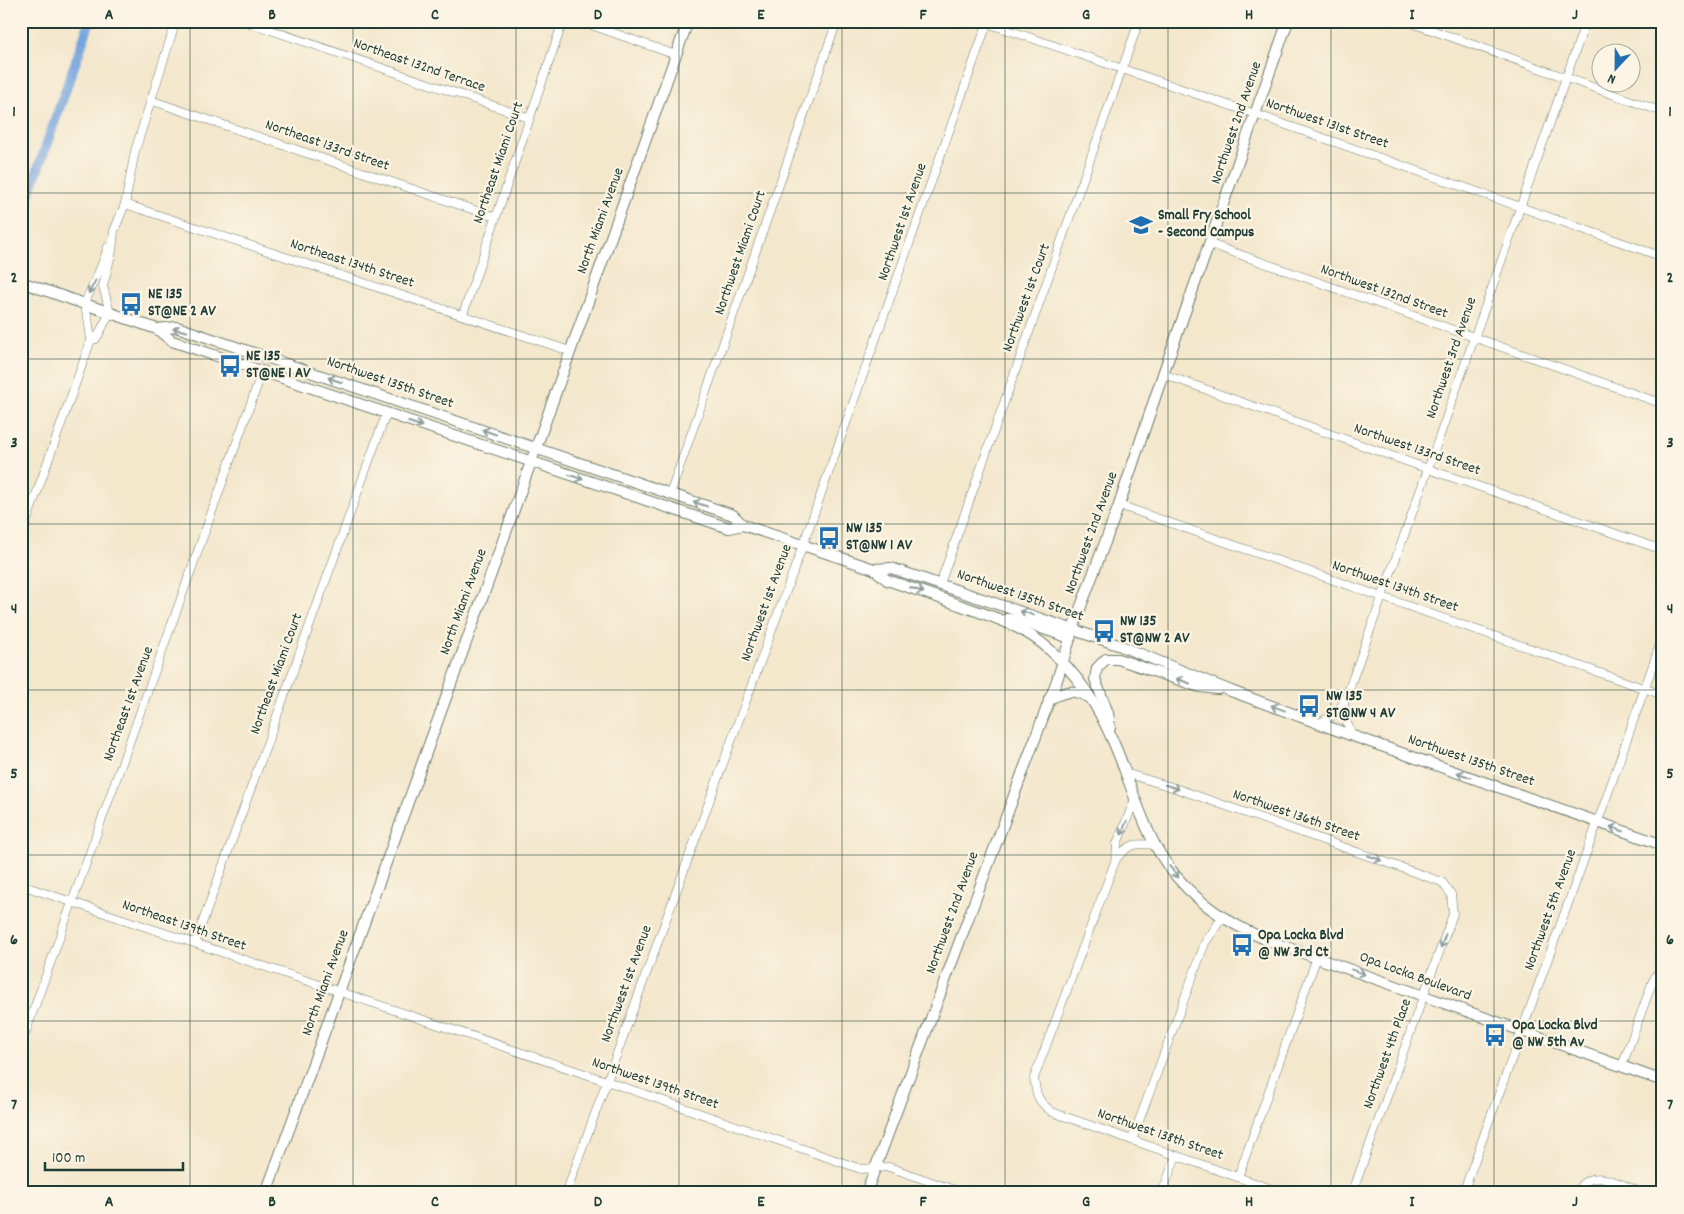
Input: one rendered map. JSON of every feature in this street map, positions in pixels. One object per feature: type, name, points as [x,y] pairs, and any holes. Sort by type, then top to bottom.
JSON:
[{"type":"main road","name":"North Miami Avenue","points":[[266,1193],[688,21]]},
{"type":"main road","name":"Northwest 2nd Avenue","points":[[866,1193],[1119,505],[1163,374],[1288,21]]},
{"type":"main road","points":[[25,284],[157,329]]},
{"type":"main road","name":"Northwest 135th Street","points":[[157,329],[177,328],[733,515],[743,525],[874,569],[887,580],[998,618],[1039,640],[1062,662]]},
{"type":"main road","name":"Northwest 135th Street","points":[[157,329],[172,341],[386,414],[729,528],[743,525]]},
{"type":"main road","points":[[611,489],[627,487],[664,499],[670,494]]},
{"type":"main road","name":"Northwest 135th Street","points":[[874,569],[891,568],[940,584],[1072,633],[1121,646],[1231,691],[1353,736],[1663,845]]},
{"type":"main road","points":[[998,618],[1018,620],[1072,633]]},
{"type":"main road","points":[[1112,739],[1108,713],[1095,678],[1096,668],[1106,658],[1118,659],[1200,687],[1231,691]]},
{"type":"main road","name":"Opa Locka Boulevard","points":[[1062,662],[1072,672],[1091,699],[1112,739],[1156,845],[1185,885],[1222,918],[1252,934],[1317,958],[1663,1080]]},
{"type":"main road","points":[[1049,699],[1071,691],[1078,692],[1091,699]]},
{"type":"street","points":[[91,340],[96,339],[101,332],[110,313],[103,286],[114,237],[125,204],[135,151],[176,21]]},
{"type":"street","name":"Northeast 132nd Terrace","points":[[244,21],[529,118]]},
{"type":"street","name":"Northeast Miami Court","points":[[463,314],[563,21]]},
{"type":"street","points":[[580,21],[676,55]]},
{"type":"street","name":"Northwest Miami Court","points":[[670,494],[837,21]]},
{"type":"street","name":"Northwest 1st Court","points":[[940,584],[1139,21]]},
{"type":"street","points":[[1406,21],[1663,112]]},
{"type":"street","name":"Northwest 3rd Avenue","points":[[1319,723],[1332,716],[1344,703],[1586,21]]},
{"type":"street","name":"Northwest 131st Street","points":[[986,22],[1663,257]]},
{"type":"street","name":"Northwest 1st Avenue","points":[[566,1193],[803,545],[986,22]]},
{"type":"street","name":"Northeast 133rd Street","points":[[150,100],[495,217]]},
{"type":"street","name":"Northeast 134th Street","points":[[125,204],[463,314],[570,351]]},
{"type":"street","points":[[21,537],[91,340],[84,305],[91,287],[96,281],[110,241],[114,237]]},
{"type":"street","name":"Northwest 132nd Street","points":[[1210,244],[1663,404]]},
{"type":"street","name":"Northeast 1st Avenue","points":[[21,1045],[262,372]]},
{"type":"street","name":"Northwest 133rd Street","points":[[1163,374],[1428,470],[1663,550]]},
{"type":"street","name":"Northeast Miami Court","points":[[195,943],[386,414]]},
{"type":"street","name":"Northwest 134th Street","points":[[1119,505],[1663,695]]},
{"type":"street","name":"Northwest 5th Avenue","points":[[1463,1193],[1523,1031],[1663,636]]},
{"type":"street","points":[[1344,703],[1346,721],[1353,736]]},
{"type":"street","name":"Northwest 136th Street","points":[[1125,773],[1184,791],[1442,882],[1452,894]]},
{"type":"street","points":[[1116,858],[1117,844],[1136,799]]},
{"type":"street","points":[[1116,858],[1124,849],[1131,845],[1156,845]]},
{"type":"street","name":"Northwest 138th Street","points":[[1116,858],[1034,1078],[1036,1094],[1041,1103],[1052,1112],[1283,1193]]},
{"type":"street","name":"Northeast 139th Street","points":[[21,885],[339,992]]},
{"type":"street","name":"Northwest 4th Place","points":[[1350,1193],[1354,1188],[1453,914],[1452,894]]},
{"type":"street","points":[[1132,1140],[1205,943],[1222,918]]},
{"type":"street","points":[[1238,1177],[1317,958]]},
{"type":"street","points":[[1622,1066],[1652,983],[1663,968]]},
{"type":"street","name":"Northwest 139th Street","points":[[339,992],[861,1169],[889,1167],[962,1193]]},
{"type":"street","points":[[1162,1193],[1176,1156]]},
{"type":"street","points":[[1576,1193],[1583,1182],[1593,1178],[1602,1178],[1643,1193]]},
{"type":"waterway","points":[[21,217],[90,21]]},
{"type":"place","name":"Small Fry School - Second Campus","points":[[1141,225]]},
{"type":"place","name":"NE 135 ST@NE 2 AV","points":[[131,304]]},
{"type":"place","name":"NE 135 ST@NE 1 AV","points":[[230,366]]},
{"type":"place","name":"NW 135 ST@NW 1 AV","points":[[829,538]]},
{"type":"place","name":"NW 135 ST@NW 2 AV","points":[[1104,631]]},
{"type":"place","name":"NW 135 ST@NW 4 AV","points":[[1309,706]]},
{"type":"place","name":"Opa Locka Blvd @ NW 3rd Ct","points":[[1242,945]]},
{"type":"place","name":"Opa Locka Blvd @ NW 5th Av","points":[[1495,1035]]}]
